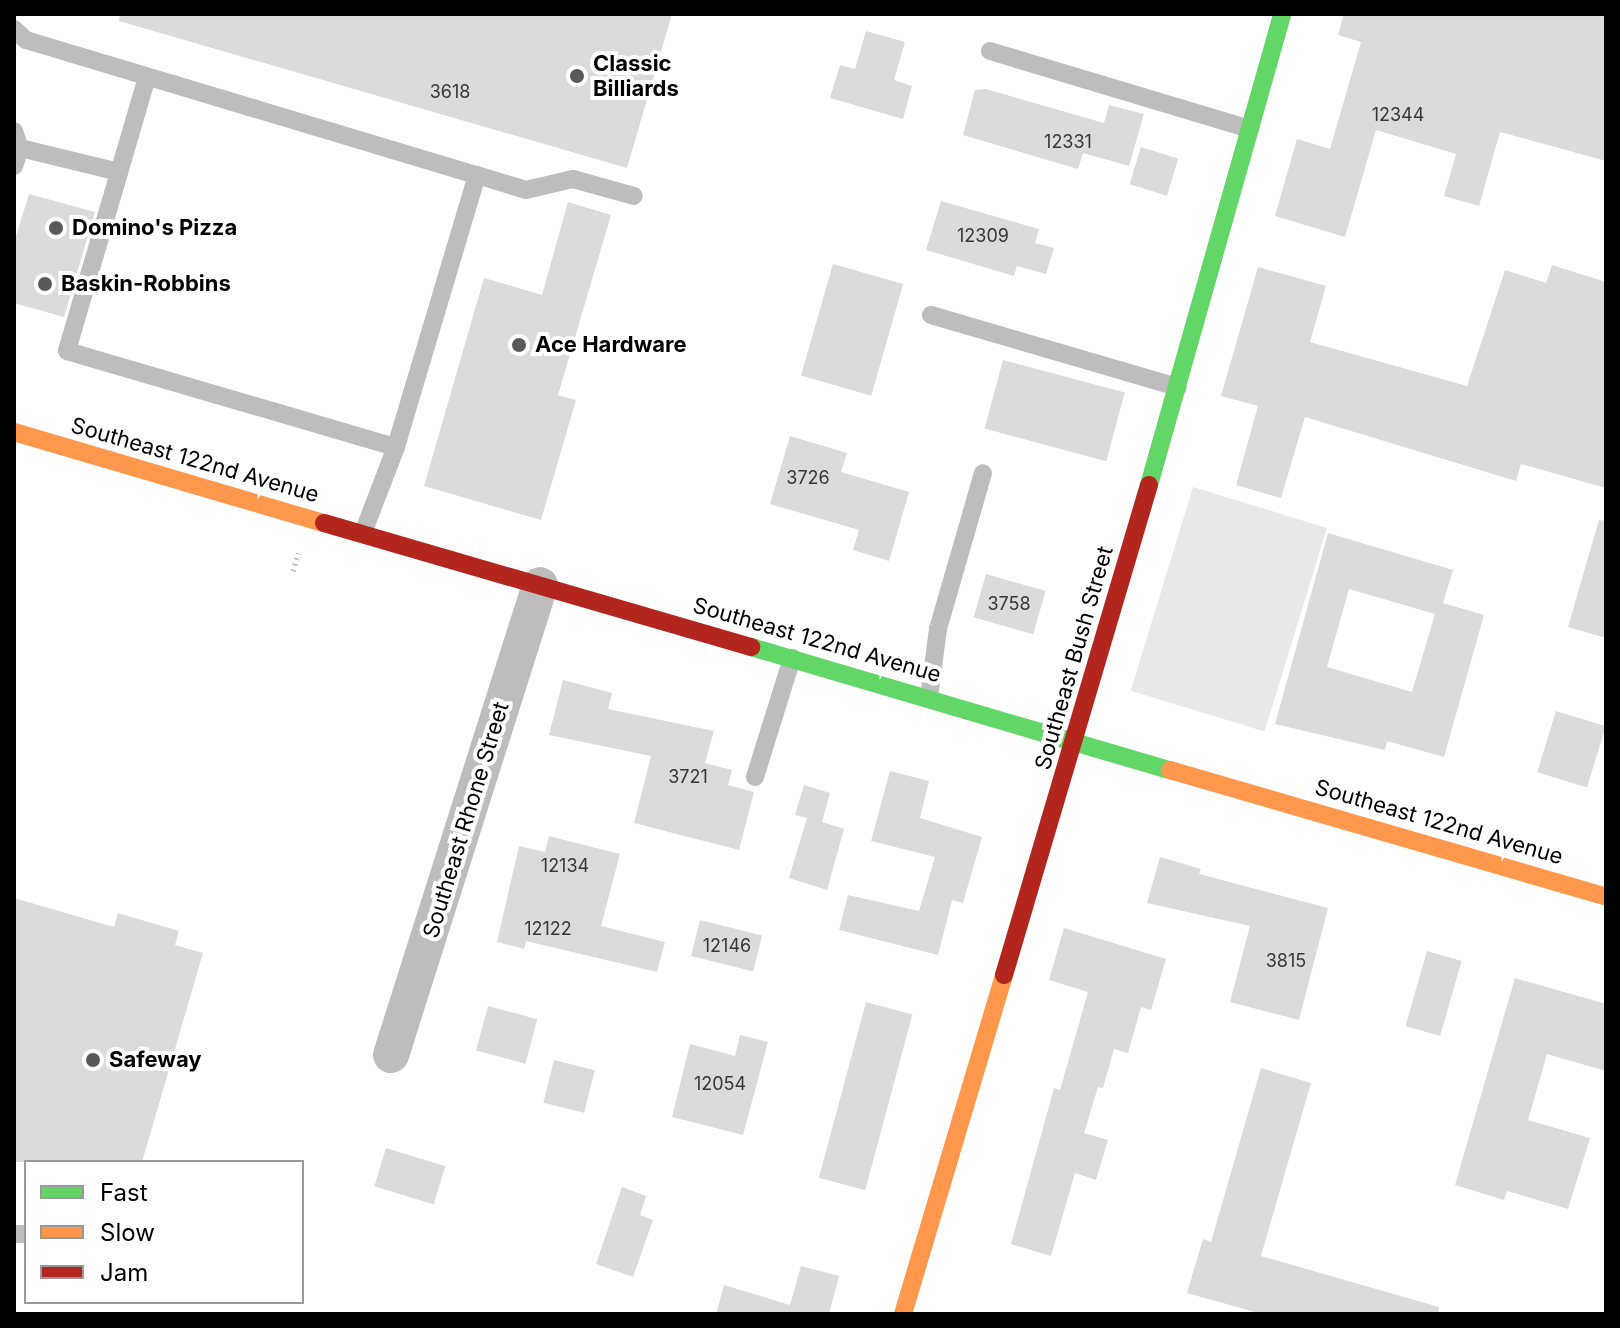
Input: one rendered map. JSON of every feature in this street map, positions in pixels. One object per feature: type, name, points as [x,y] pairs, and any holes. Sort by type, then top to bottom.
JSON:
[{"type":"main road","name":"Southeast Bush Street","points":[[903,1314],[1075,741],[1282,14]]},
{"type":"main road","name":"Southeast 122nd Avenue","points":[[14,432],[1606,897]]},
{"type":"street","name":"Southeast Rhone Street","points":[[391,1055],[540,585]]},
{"type":"lane","points":[[14,29],[26,40],[526,190],[573,179],[634,196]]},
{"type":"lane","points":[[990,51],[1250,129]]},
{"type":"lane","points":[[147,77],[67,351],[396,447]]},
{"type":"lane","points":[[16,148],[119,172]]},
{"type":"lane","points":[[363,533],[396,447],[477,175]]},
{"type":"lane","points":[[931,315],[1178,387]]},
{"type":"lane","points":[[929,698],[938,629],[983,473]]},
{"type":"lane","points":[[755,777],[792,658]]},
{"type":"shaded area","points":[[1193,487],[1327,528],[1265,732],[1131,691]]},
{"type":"building","points":[[120,14],[672,14],[627,168],[119,21]]},
{"type":"building","points":[[1344,14],[1606,14],[1606,161],[1500,132],[1479,206],[1444,196],[1456,154],[1376,130],[1345,237],[1275,216],[1297,139],[1330,149],[1361,42],[1338,35]]},
{"type":"building","points":[[866,31],[905,42],[894,80],[912,86],[903,119],[830,98],[840,65],[855,69]]},
{"type":"building","points":[[986,89],[1104,123],[1109,105],[1144,114],[1129,166],[1083,153],[1078,169],[963,135],[975,90]]},
{"type":"building","points":[[1141,147],[1178,158],[1167,196],[1130,184]]},
{"type":"building","points":[[29,194],[95,212],[64,317],[14,303],[14,243]]},
{"type":"building","points":[[941,201],[1039,229],[1035,243],[1054,248],[1046,274],[1017,266],[1014,276],[926,250]]},
{"type":"building","name":"Ace Hardware","points":[[568,202],[611,215],[558,395],[576,400],[541,520],[424,486],[484,278],[542,295]]},
{"type":"building","points":[[833,264],[903,284],[871,396],[801,376]]},
{"type":"building","points":[[1552,265],[1606,282],[1606,488],[1521,464],[1516,481],[1305,417],[1281,498],[1236,485],[1258,406],[1221,396],[1258,267],[1326,286],[1310,342],[1467,386],[1505,270],[1546,283]]},
{"type":"building","points":[[1003,360],[1125,393],[1106,461],[985,429]]},
{"type":"building","points":[[790,436],[847,453],[841,472],[909,492],[889,561],[853,550],[859,530],[770,504]]},
{"type":"building","points":[[1599,520],[1606,521],[1606,638],[1568,627]]},
{"type":"building","points":[[1328,533],[1453,570],[1443,603],[1484,615],[1444,757],[1387,741],[1385,750],[1275,724]],"holes":[[[1349,589],[1435,614],[1412,692],[1327,667]]]},
{"type":"building","points":[[986,574],[1046,591],[1033,634],[974,617]]},
{"type":"building","points":[[563,680],[612,693],[608,709],[714,731],[705,763],[732,770],[728,785],[754,792],[739,850],[634,823],[651,756],[549,735]]},
{"type":"building","points":[[1556,711],[1606,726],[1587,787],[1537,772]]},
{"type":"building","points":[[890,771],[929,781],[920,818],[982,837],[963,903],[952,900],[938,955],[839,930],[848,895],[919,911],[935,857],[871,841]]},
{"type":"building","points":[[804,785],[830,793],[822,822],[844,829],[827,890],[789,878],[807,818],[795,815]]},
{"type":"building","points":[[549,836],[620,854],[601,926],[665,942],[657,972],[526,941],[524,949],[497,942],[519,846],[545,852]]},
{"type":"building","points":[[1160,857],[1201,869],[1199,874],[1328,908],[1299,1020],[1230,1002],[1250,926],[1147,903]]},
{"type":"building","name":"Safeway","points":[[14,898],[114,927],[118,913],[179,931],[175,945],[203,953],[143,1160],[14,1162]]},
{"type":"building","points":[[700,920],[762,935],[753,971],[691,956]]},
{"type":"building","points":[[1064,928],[1166,959],[1151,1010],[1141,1007],[1128,1053],[1114,1049],[1103,1088],[1098,1087],[1084,1133],[1108,1140],[1096,1180],[1075,1173],[1051,1256],[1011,1244],[1054,1088],[1060,1090],[1088,992],[1049,980]]},
{"type":"building","points":[[1427,951],[1462,961],[1440,1036],[1406,1026]]},
{"type":"building","points":[[1515,978],[1606,1004],[1606,1071],[1547,1054],[1528,1120],[1590,1138],[1568,1209],[1507,1191],[1504,1200],[1455,1185]]},
{"type":"building","points":[[866,1002],[912,1014],[865,1190],[819,1178]]},
{"type":"building","points":[[488,1006],[537,1019],[525,1064],[476,1050]]},
{"type":"building","points":[[740,1035],[768,1042],[743,1135],[672,1117],[690,1044],[735,1056]]},
{"type":"building","points":[[554,1060],[595,1070],[584,1113],[543,1103]]},
{"type":"building","points":[[1261,1068],[1311,1083],[1261,1256],[1439,1307],[1438,1314],[1262,1314],[1187,1293],[1203,1239],[1211,1242]]},
{"type":"building","points":[[386,1148],[445,1166],[434,1204],[374,1186]]},
{"type":"building","points":[[622,1187],[646,1196],[640,1215],[653,1220],[633,1277],[596,1264]]},
{"type":"building","points":[[801,1266],[839,1276],[829,1314],[716,1314],[724,1285],[790,1305]]},
{"type":"traffic: fast","points":[[1149,485],[1282,14]]},
{"type":"traffic: fast","points":[[751,647],[1170,770]]},
{"type":"traffic: slow","points":[[14,432],[324,523]]},
{"type":"traffic: slow","points":[[1170,770],[1606,897]]},
{"type":"traffic: slow","points":[[903,1314],[1004,975]]},
{"type":"traffic: jam","points":[[1004,975],[1149,485]]},
{"type":"traffic: jam","points":[[324,523],[751,647]]},
{"type":"place","name":"Classic Billiards","points":[[577,76]]},
{"type":"place","name":"Domino's Pizza","points":[[56,228]]},
{"type":"place","name":"Baskin-Robbins","points":[[45,284]]},
{"type":"place","name":"Ace Hardware","points":[[519,345]]},
{"type":"place","name":"Safeway","points":[[93,1060]]}]
